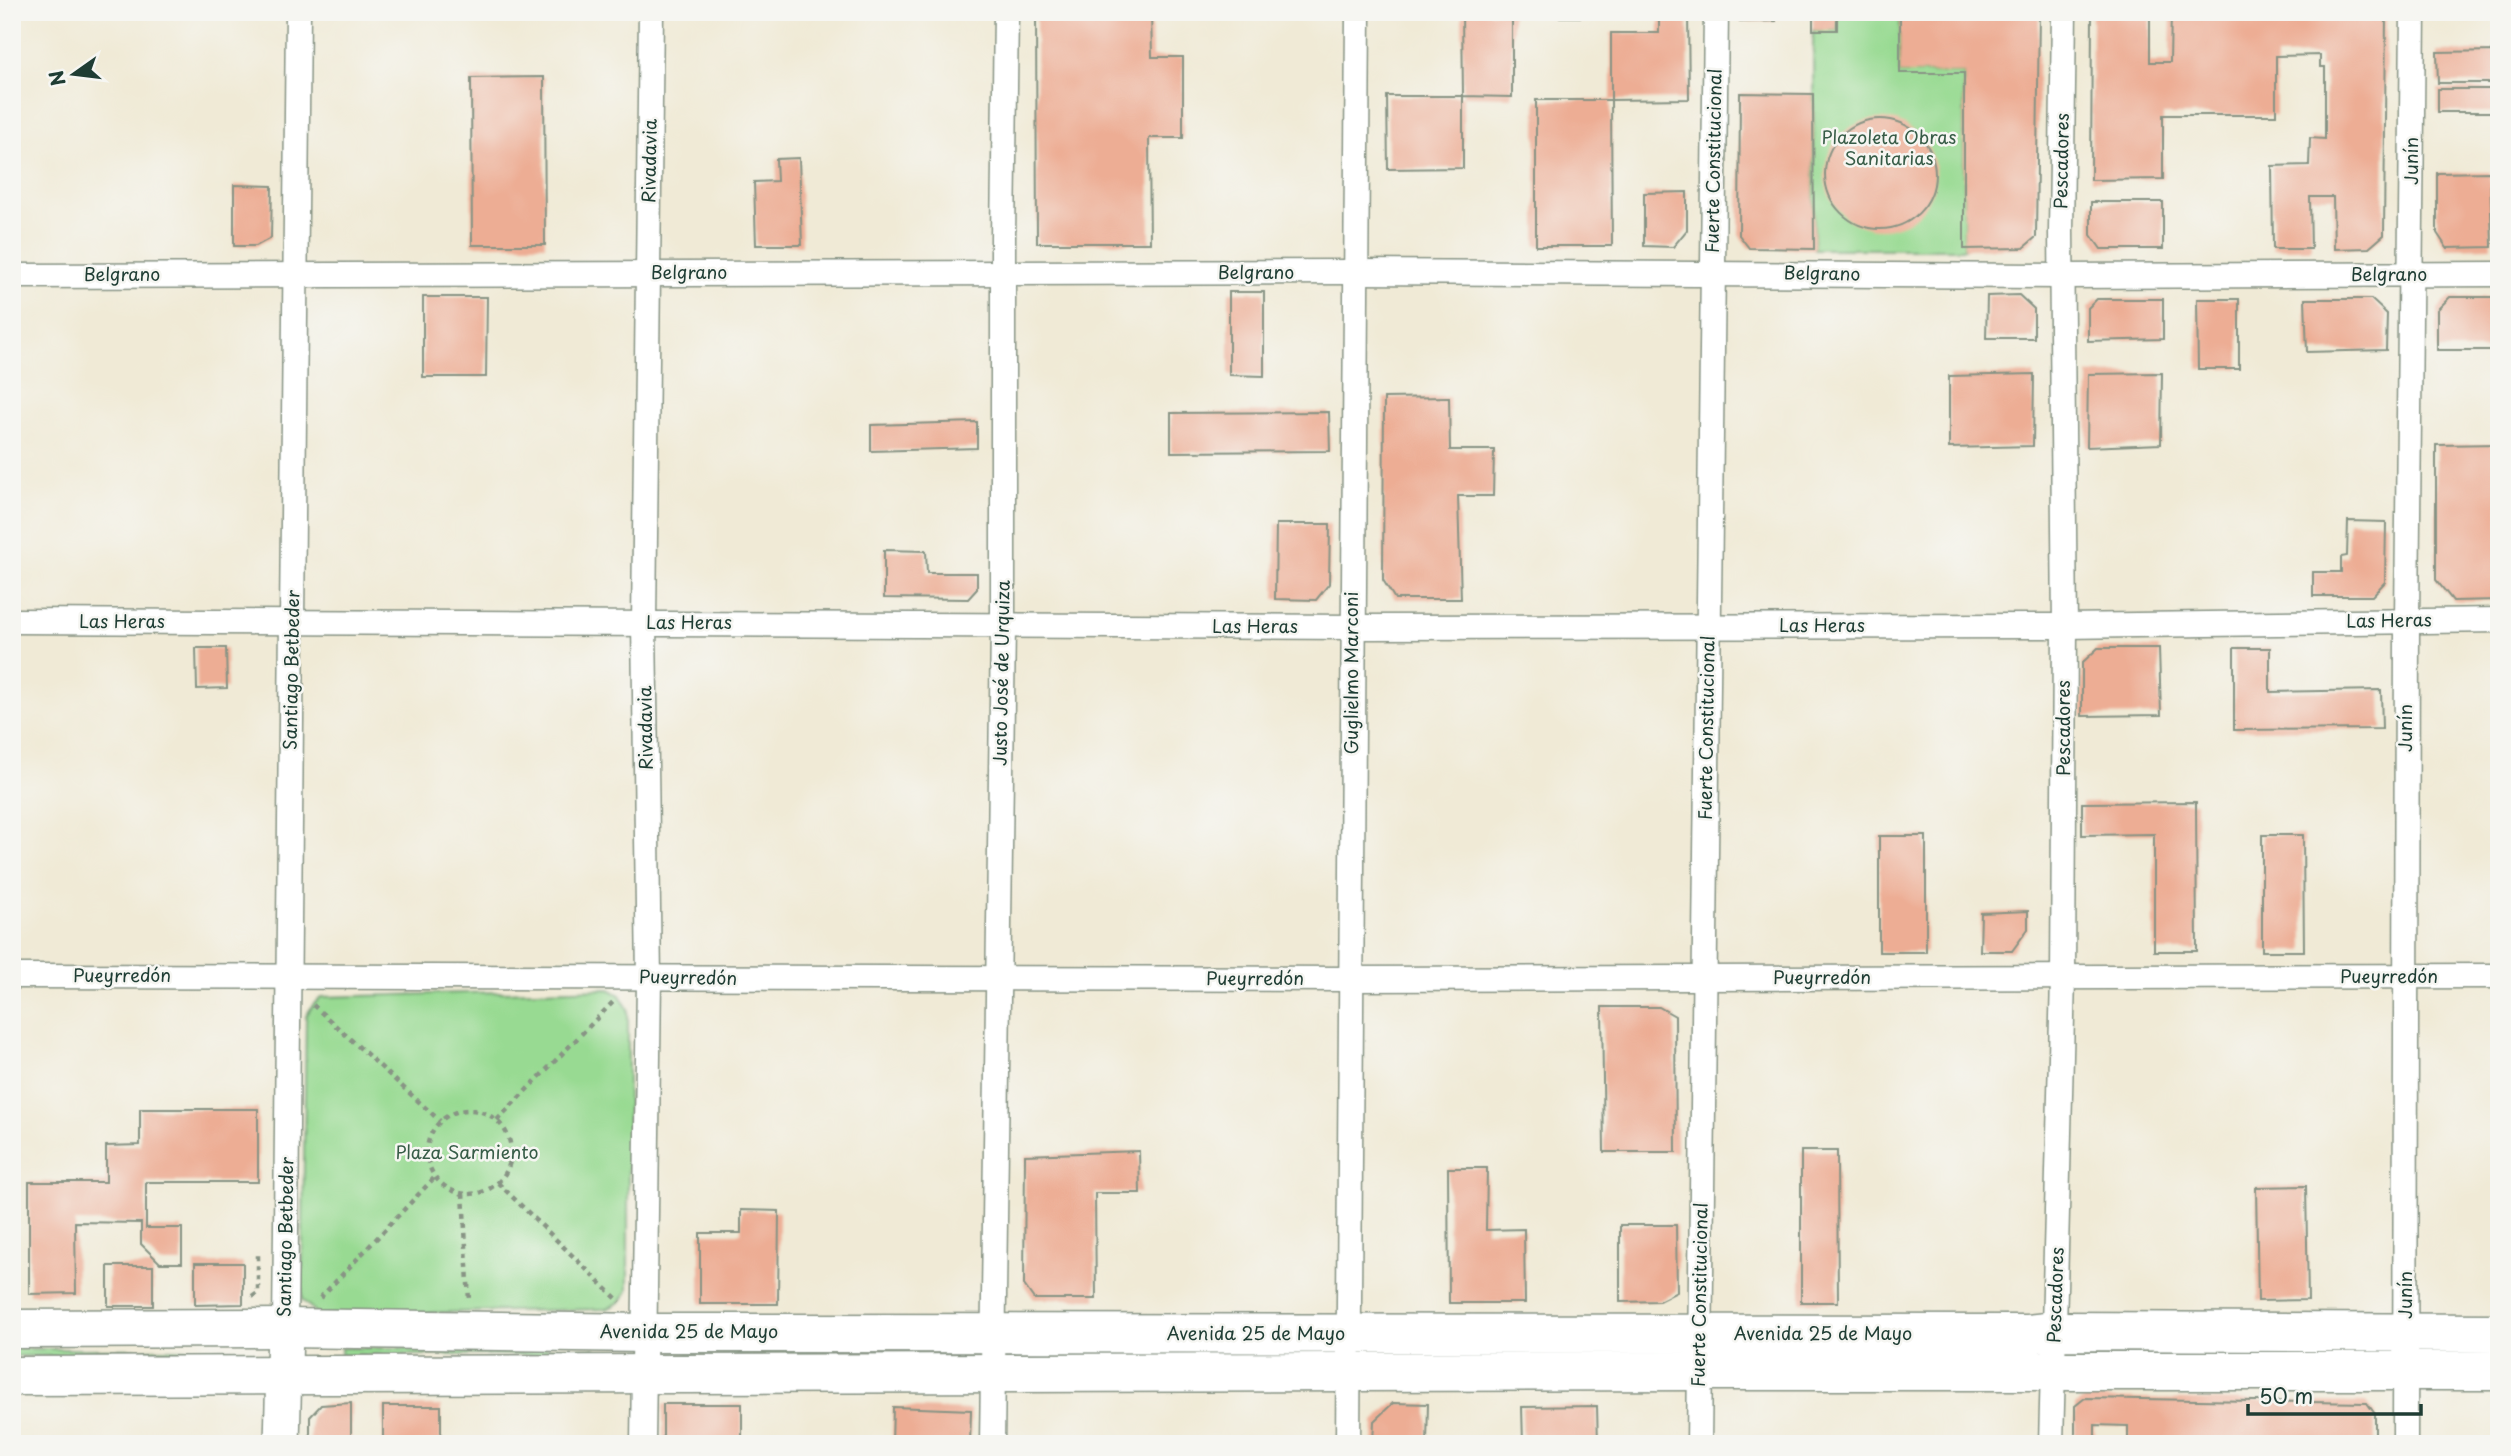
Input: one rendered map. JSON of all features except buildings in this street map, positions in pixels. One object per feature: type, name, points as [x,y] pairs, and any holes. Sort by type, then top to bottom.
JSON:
[{"type":"main road","name":"Avenida 25 de Mayo","points":[[12,1329],[285,1328],[646,1333],[994,1333],[1349,1353]]},
{"type":"main road","points":[[282,1444],[285,1328]]},
{"type":"main road","name":"Avenida 25 de Mayo","points":[[1699,1353],[2056,1331],[2499,1333]]},
{"type":"main road","name":"Avenida 25 de Mayo","points":[[12,1376],[992,1373],[1349,1353],[1699,1353],[2052,1371],[2499,1371]]},
{"type":"street","name":"Santiago Betbeder","points":[[285,1328],[298,12]]},
{"type":"street","name":"Rivadavia","points":[[643,1444],[649,979],[644,622],[651,12]]},
{"type":"street","name":"Justo José de Urquiza","points":[[992,1373],[1003,626],[1006,12]]},
{"type":"street","name":"Guglielmo Marconi","points":[[1348,1444],[1358,12]]},
{"type":"street","name":"Fuerte Constitucional","points":[[1699,1444],[1716,12]]},
{"type":"street","name":"Pescadores","points":[[2051,1444],[2063,978],[2064,12]]},
{"type":"street","name":"Junín","points":[[2405,1444],[2405,976],[2413,12]]},
{"type":"street","name":"Belgrano","points":[[12,276],[1004,272],[2062,276],[2499,274]]},
{"type":"street","name":"Las Heras","points":[[12,621],[1353,627],[2065,626],[2499,620]]},
{"type":"street","name":"Pueyrredón","points":[[12,976],[1350,979],[2499,976]]},
{"type":"street","points":[[992,1373],[992,1444]]},
{"type":"path","points":[[497,1120],[620,995]]},
{"type":"path","points":[[313,1005],[440,1121]]},
{"type":"path","points":[[462,1110],[486,1113],[497,1120],[506,1130],[511,1158],[498,1183],[476,1194],[463,1193],[443,1185],[435,1177],[427,1154],[428,1142],[440,1121],[462,1110]]},
{"type":"path","points":[[320,1298],[435,1177]]},
{"type":"path","points":[[498,1183],[620,1302]]},
{"type":"path","points":[[463,1193],[470,1312]]},
{"type":"green space","name":"Plazoleta Obras Sanitarias","points":[[1837,12],[1900,12],[1900,73],[1964,73],[1964,249],[1814,249],[1813,30],[1837,30]]},
{"type":"green space","name":"Plaza Sarmiento","points":[[609,989],[620,995],[628,1009],[628,1291],[620,1302],[607,1309],[319,1315],[302,1300],[306,1016],[313,1005],[321,997]]},
{"type":"green space","points":[[341,1348],[595,1348],[595,1355],[341,1355]]},
{"type":"green space","points":[[687,1348],[941,1348],[941,1355],[687,1355]]},
{"type":"green space","points":[[12,1349],[232,1349],[232,1356],[12,1356]]}]
